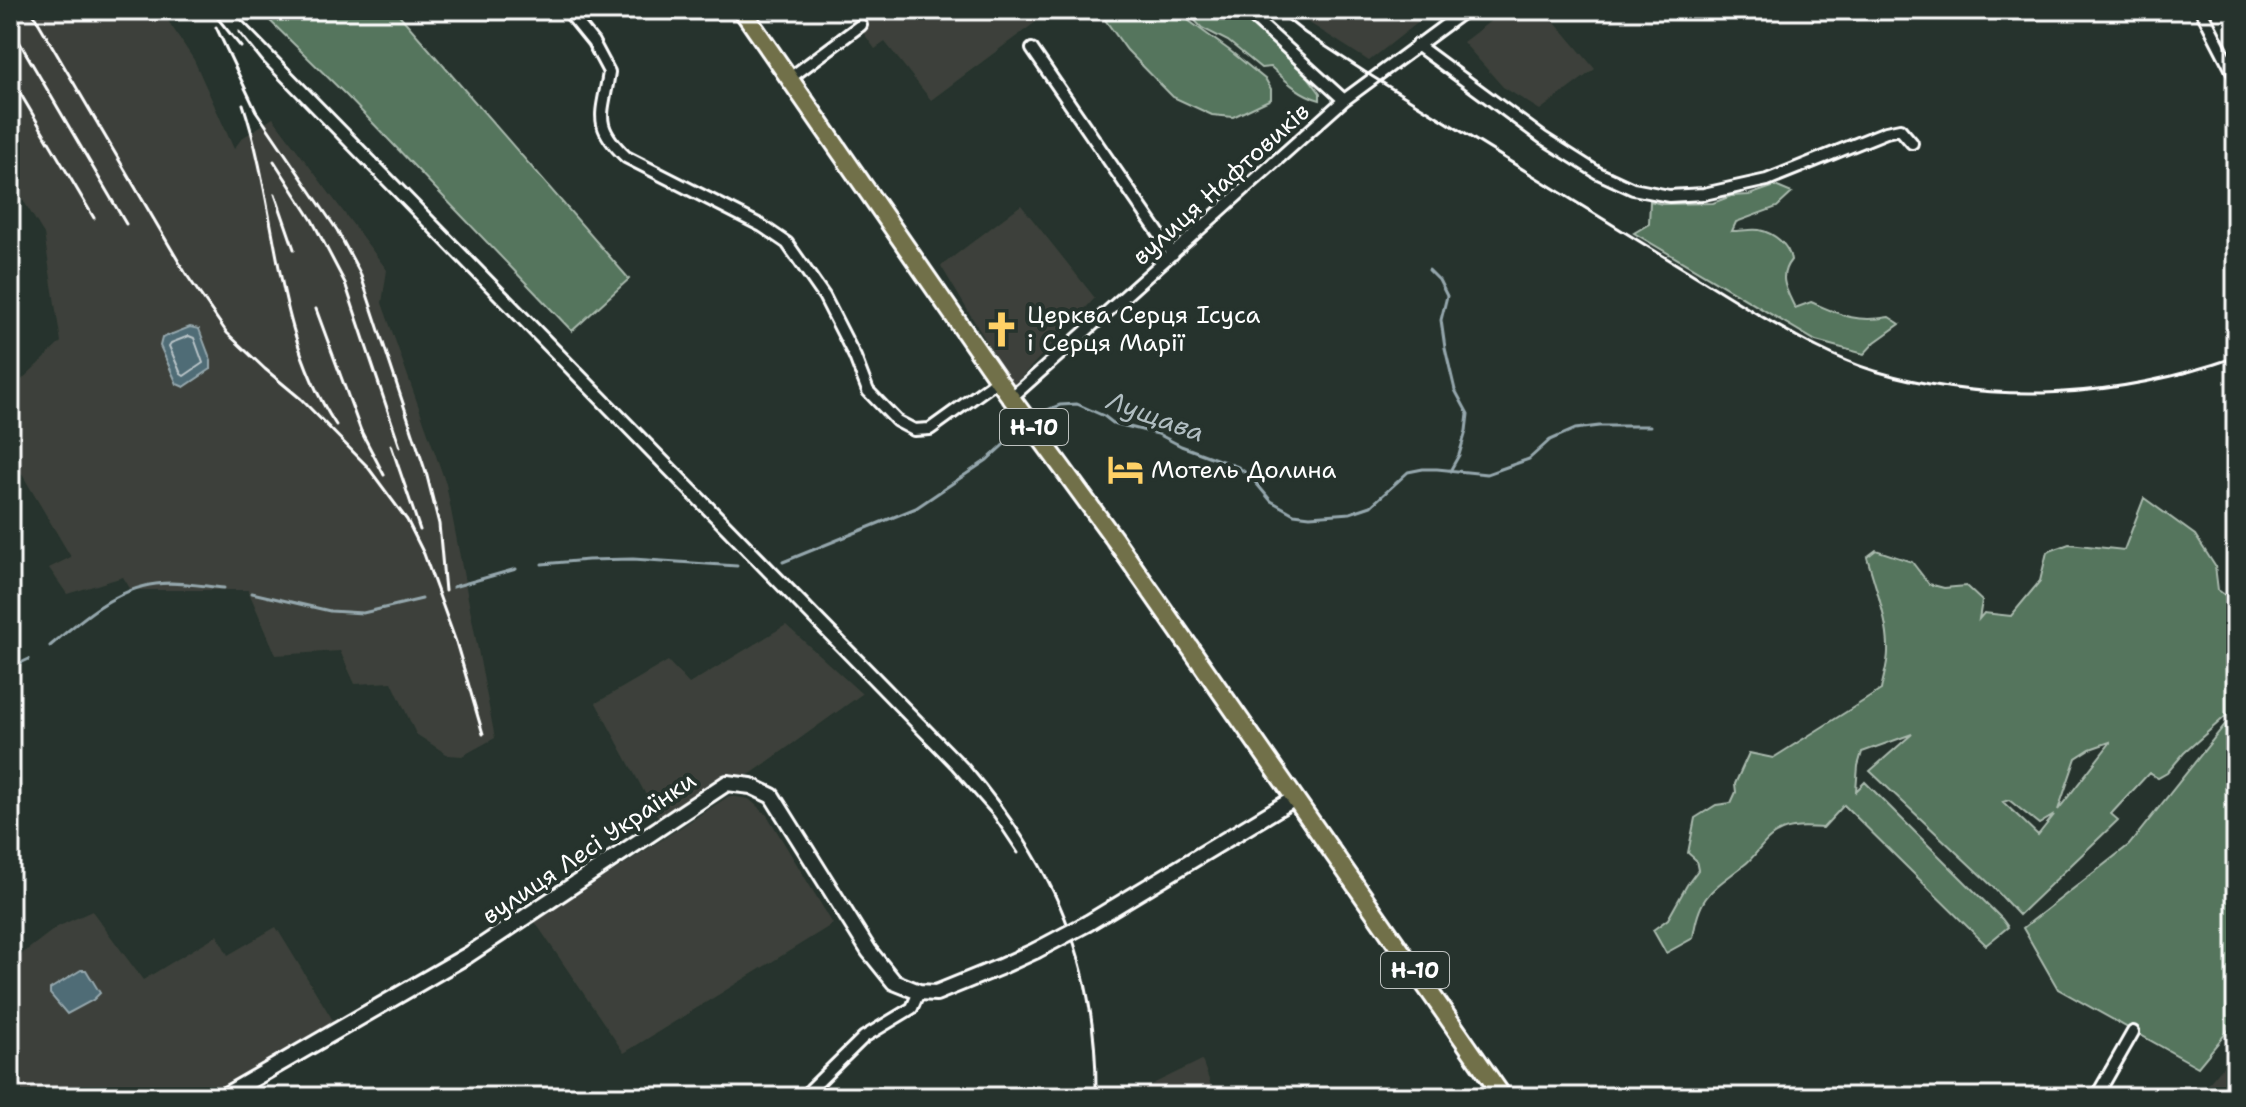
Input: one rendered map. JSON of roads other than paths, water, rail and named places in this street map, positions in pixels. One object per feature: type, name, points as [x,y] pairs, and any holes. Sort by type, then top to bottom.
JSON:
[{"type":"main road","name":"Н-10","points":[[742,10],[998,380],[1503,1097]]},
{"type":"street","points":[[567,10],[593,42],[609,72],[601,111],[609,141],[626,157],[762,226],[787,243],[824,296],[855,357],[868,391],[897,421],[914,430],[930,429],[998,380]]},
{"type":"street","points":[[1245,10],[1344,100]]},
{"type":"street","name":"вулиця Нафтовиків","points":[[1012,397],[1344,100],[1466,10]]},
{"type":"street","points":[[2201,10],[2236,78]]},
{"type":"street","points":[[790,78],[861,25]]},
{"type":"street","points":[[1417,45],[1543,138],[1598,173],[1633,189],[1669,196],[1704,194],[1767,180],[1886,132],[1900,129],[1912,143]]},
{"type":"street","points":[[1032,49],[1173,254]]},
{"type":"street","name":"вулиця Лесі Українки","points":[[222,1097],[468,955],[727,783],[751,786],[772,796],[869,951],[894,982],[919,992]]},
{"type":"street","points":[[808,1097],[811,1089],[864,1037],[912,1008],[919,992],[936,993],[1035,951],[1088,923],[1295,798]]},
{"type":"street","points":[[2096,1097],[2133,1032]]},
{"type":"water","points":[[190,327],[199,329],[211,369],[184,387],[177,384],[160,346],[162,338]]},
{"type":"water","points":[[86,970],[100,993],[67,1014],[50,994],[50,989]]},
{"type":"waterway","points":[[1429,270],[1439,280],[1447,296],[1441,320],[1445,348],[1455,390],[1468,414],[1459,455],[1450,471]]},
{"type":"waterway","name":"Лущава","points":[[1040,413],[1060,405],[1077,404],[1113,423],[1158,434],[1238,467],[1271,501],[1294,514],[1310,516],[1350,513],[1371,506],[1408,472],[1437,469],[1487,474],[1529,459],[1550,440],[1575,429],[1650,426]]},
{"type":"waterway","name":"Лущава","points":[[783,562],[916,508],[987,460],[1013,436]]},
{"type":"waterway","name":"Лущава","points":[[542,564],[633,559],[737,566]]},
{"type":"waterway","name":"Лущава","points":[[453,587],[516,569]]},
{"type":"waterway","name":"Лущава","points":[[50,646],[98,608],[126,592],[173,583],[224,588]]},
{"type":"waterway","name":"Лущава","points":[[252,593],[330,611],[363,613],[422,599]]},
{"type":"waterway","name":"Лущава","points":[[10,668],[29,659]]},
{"type":"railway","points":[[31,10],[186,274],[227,333],[301,399],[367,466],[407,520],[424,554],[456,642],[483,734]]},
{"type":"railway","points":[[211,10],[241,47]]},
{"type":"railway","points":[[232,10],[968,764],[1025,840],[1065,918],[1089,1003],[1095,1048],[1096,1097]]},
{"type":"railway","points":[[1276,10],[1365,72],[1754,312],[1859,366],[1920,382],[1965,389],[2011,393],[2056,392],[2102,389],[2147,381],[2236,357]]},
{"type":"railway","points":[[10,26],[126,224]]},
{"type":"railway","points":[[216,27],[256,111],[337,230],[360,273],[427,476],[439,524],[445,591]]},
{"type":"railway","points":[[239,32],[264,63],[952,769],[994,817],[1018,853]]},
{"type":"railway","points":[[10,76],[94,218]]},
{"type":"railway","points":[[243,104],[288,309],[315,388],[336,425]]},
{"type":"railway","points":[[274,161],[312,220],[345,283],[400,447]]},
{"type":"railway","points":[[275,194],[294,249]]},
{"type":"railway","points":[[316,309],[361,431],[384,475]]},
{"type":"railway","points":[[391,445],[420,530]]},
{"type":"place","name":"Церква Серця Ісуса і Серця Марії","points":[[1001,329]]},
{"type":"place","name":"Мотель Долина","points":[[1125,470]]}]
